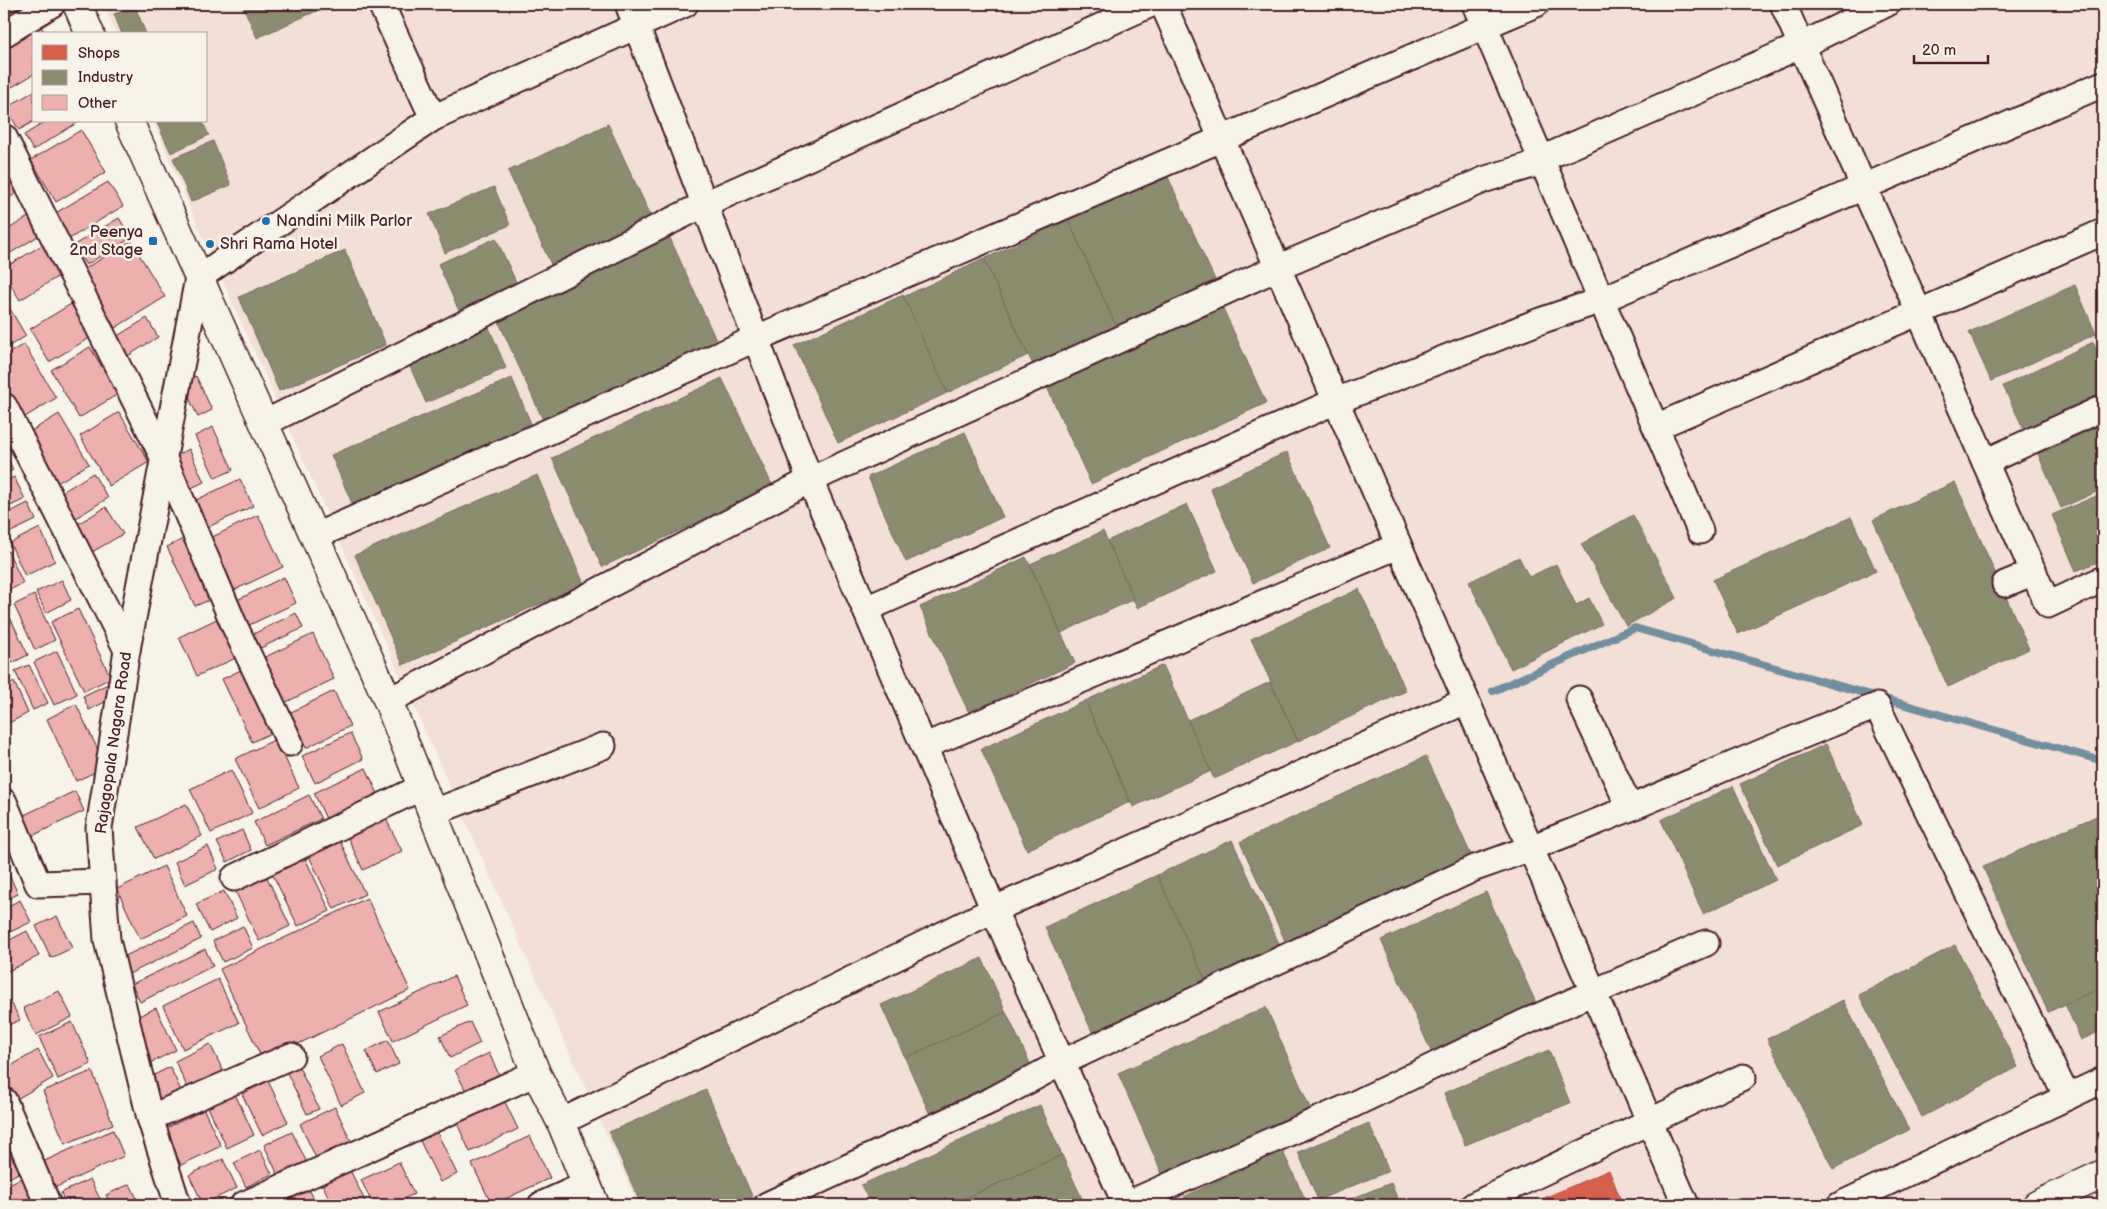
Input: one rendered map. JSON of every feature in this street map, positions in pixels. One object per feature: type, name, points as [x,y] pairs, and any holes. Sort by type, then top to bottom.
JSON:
[{"type":"main road","points":[[77,4],[89,32]]},
{"type":"main road","points":[[130,122],[198,278],[316,536],[388,701],[536,1073],[561,1122],[591,1195]]},
{"type":"main road","points":[[2037,1205],[2101,1181]]},
{"type":"street","points":[[4,34],[52,4]]},
{"type":"street","points":[[381,4],[433,118]]},
{"type":"street","points":[[198,278],[433,118],[633,14],[685,4]]},
{"type":"street","points":[[265,423],[705,204],[1151,4]]},
{"type":"street","points":[[1164,4],[1277,268],[1686,1205]]},
{"type":"street","points":[[316,536],[756,338],[1221,137],[1479,15],[1536,4]]},
{"type":"street","points":[[1783,4],[2048,605],[2103,579]]},
{"type":"street","points":[[388,701],[810,480],[1277,268],[1486,179],[1542,162],[1544,158],[1802,45],[1886,4]]},
{"type":"street","points":[[633,14],[810,480],[995,909],[1126,1205],[1348,1106],[1593,992],[1706,943]]},
{"type":"street","points":[[1479,15],[1700,531]]},
{"type":"street","points":[[866,610],[1336,401],[1540,321],[1601,300],[2103,84]]},
{"type":"street","points":[[4,137],[164,459],[234,627],[290,743]]},
{"type":"street","points":[[1656,427],[1827,351],[1919,314],[2103,232]]},
{"type":"street","name":"Rajagopala Nagara Road","points":[[178,1205],[150,1118],[107,940],[99,828],[127,650],[198,278]]},
{"type":"street","points":[[4,406],[127,650]]},
{"type":"street","points":[[1985,462],[2103,408]]},
{"type":"street","points":[[924,746],[1398,546]]},
{"type":"street","points":[[2005,584],[2034,572]]},
{"type":"street","points":[[1579,699],[1630,808]]},
{"type":"street","points":[[561,1122],[995,909],[1466,702]]},
{"type":"street","points":[[767,1205],[992,1100],[1063,1062],[1474,868],[1530,849],[1877,706],[2067,1097]]},
{"type":"street","points":[[432,814],[603,746]]},
{"type":"street","points":[[234,878],[422,787]]},
{"type":"street","points":[[4,802],[38,884],[103,882]]},
{"type":"street","points":[[150,1118],[291,1056]]},
{"type":"street","points":[[243,1205],[536,1073]]},
{"type":"street","points":[[1474,1205],[1649,1120],[1743,1077]]},
{"type":"street","points":[[1840,1205],[2103,1080]]},
{"type":"street","points":[[4,1101],[48,1205]]},
{"type":"street","points":[[541,1205],[591,1195]]},
{"type":"shaded area","points":[[103,4],[2103,4],[2103,1205],[638,1205],[196,222],[153,122],[208,122],[208,32],[115,32]]},
{"type":"building: Shops","points":[[1609,1170],[1623,1205],[1528,1205]]},
{"type":"building: Industry","points":[[242,4],[321,4],[323,8],[257,38]]},
{"type":"building: Industry","points":[[135,6],[145,32],[121,32],[114,14]]},
{"type":"building: Industry","points":[[156,122],[202,122],[209,135],[171,153]]},
{"type":"building: Industry","points":[[608,124],[655,225],[554,271],[508,171]]},
{"type":"building: Industry","points":[[213,141],[231,185],[191,202],[173,158]]},
{"type":"building: Industry","points":[[1167,175],[1215,280],[1116,326],[1068,220]]},
{"type":"building: Industry","points":[[494,187],[510,225],[445,253],[429,214]]},
{"type":"building: Industry","points":[[1068,220],[1116,326],[1033,365],[984,259]]},
{"type":"building: Industry","points":[[496,238],[517,284],[459,311],[438,264]]},
{"type":"building: Industry","points":[[670,238],[720,349],[547,429],[497,318]]},
{"type":"building: Industry","points":[[345,250],[386,345],[279,391],[239,297]]},
{"type":"building: Industry","points":[[984,259],[1028,355],[947,393],[903,297]]},
{"type":"building: Industry","points":[[2075,285],[2096,334],[1991,381],[1969,332]]},
{"type":"building: Industry","points":[[903,295],[947,393],[838,443],[794,345]]},
{"type":"building: Industry","points":[[1221,304],[1266,403],[1091,484],[1046,385]]},
{"type":"building: Industry","points":[[488,325],[506,368],[426,403],[407,360]]},
{"type":"building: Industry","points":[[2103,334],[2103,348],[2098,336]]},
{"type":"building: Industry","points":[[2093,342],[2103,364],[2103,394],[2025,432],[2003,386]]},
{"type":"building: Industry","points":[[512,378],[534,431],[354,508],[331,455]]},
{"type":"building: Industry","points":[[722,378],[773,487],[602,567],[552,458]]},
{"type":"building: Industry","points":[[2103,424],[2103,489],[2061,508],[2038,454]]},
{"type":"building: Industry","points":[[965,432],[1003,517],[906,562],[868,477]]},
{"type":"building: Industry","points":[[1287,452],[1330,548],[1253,583],[1210,488]]},
{"type":"building: Industry","points":[[537,475],[584,584],[403,665],[355,555]]},
{"type":"building: Industry","points":[[1955,482],[2029,649],[1948,687],[1873,520]]},
{"type":"building: Industry","points":[[2103,493],[2103,560],[2076,571],[2052,515]]},
{"type":"building: Industry","points":[[1187,504],[1217,571],[1137,608],[1107,541]]},
{"type":"building: Industry","points":[[1633,515],[1677,598],[1626,626],[1581,544]]},
{"type":"building: Industry","points":[[1851,517],[1876,571],[1738,634],[1713,580]]},
{"type":"building: Industry","points":[[1103,531],[1134,599],[1061,633],[1030,564]]},
{"type":"building: Industry","points":[[1026,557],[1075,663],[969,713],[920,607]]},
{"type":"building: Industry","points":[[1519,557],[1529,577],[1556,564],[1576,605],[1589,598],[1602,624],[1511,669],[1469,582]]},
{"type":"building: Industry","points":[[1359,589],[1406,691],[1298,741],[1251,639]]},
{"type":"building: Industry","points":[[1163,665],[1211,771],[1133,807],[1085,701]]},
{"type":"building: Industry","points":[[1270,682],[1298,741],[1214,779],[1188,720]]},
{"type":"building: Industry","points":[[1085,701],[1130,802],[1027,850],[981,749]]},
{"type":"building: Industry","points":[[1826,744],[1863,825],[1777,865],[1740,784]]},
{"type":"building: Industry","points":[[1426,756],[1473,859],[1287,945],[1240,842]]},
{"type":"building: Industry","points":[[1733,786],[1776,880],[1703,914],[1661,820]]},
{"type":"building: Industry","points":[[2103,813],[2103,987],[2048,1012],[1983,867]]},
{"type":"building: Industry","points":[[1232,840],[1281,948],[1206,982],[1157,875]]},
{"type":"building: Industry","points":[[1157,875],[1207,984],[1094,1036],[1045,927]]},
{"type":"building: Industry","points":[[1486,892],[1536,1003],[1431,1051],[1381,940]]},
{"type":"building: Industry","points":[[1955,945],[2018,1067],[1922,1117],[1859,995]]},
{"type":"building: Industry","points":[[982,958],[1006,1012],[905,1058],[881,1005]]},
{"type":"building: Industry","points":[[2103,987],[2103,1030],[2081,1040],[2065,1004]]},
{"type":"building: Industry","points":[[1843,1000],[1909,1130],[1833,1169],[1767,1039]]},
{"type":"building: Industry","points":[[1266,1007],[1314,1117],[1166,1183],[1118,1073]]},
{"type":"building: Industry","points":[[1006,1012],[1033,1070],[931,1117],[905,1058]]},
{"type":"building: Industry","points":[[1549,1050],[1570,1103],[1465,1145],[1444,1093]]},
{"type":"building: Industry","points":[[706,1090],[753,1198],[737,1205],[641,1205],[609,1132]]},
{"type":"building: Industry","points":[[1040,1105],[1062,1155],[950,1205],[871,1205],[861,1185]]},
{"type":"building: Industry","points":[[1369,1123],[1389,1171],[1318,1200],[1298,1152]]},
{"type":"building: Industry","points":[[1282,1150],[1308,1205],[1188,1205],[1184,1197]]},
{"type":"building: Industry","points":[[1062,1155],[1085,1205],[956,1205],[955,1203]]},
{"type":"building: Industry","points":[[1391,1183],[1400,1205],[1335,1205]]},
{"type":"building: Other","points":[[4,4],[25,4],[4,15]]},
{"type":"building: Other","points":[[41,26],[44,32],[32,32],[32,75],[12,87],[4,74],[4,48]]},
{"type":"building: Other","points":[[32,92],[32,122],[19,130],[6,108]]},
{"type":"building: Other","points":[[45,122],[78,122],[33,150],[24,135]]},
{"type":"building: Other","points":[[81,130],[106,172],[56,202],[31,160]]},
{"type":"building: Other","points":[[7,170],[20,191],[4,201],[4,172]]},
{"type":"building: Other","points":[[108,182],[123,206],[69,239],[54,214]]},
{"type":"building: Other","points":[[28,217],[40,235],[4,257],[4,232]]},
{"type":"building: Other","points":[[119,218],[131,238],[86,265],[74,245]]},
{"type":"building: Other","points":[[131,241],[165,297],[115,328],[81,271]]},
{"type":"building: Other","points":[[44,244],[62,274],[20,300],[4,274],[4,268]]},
{"type":"building: Other","points":[[4,299],[26,336],[4,349]]},
{"type":"building: Other","points":[[71,304],[91,337],[49,362],[30,329]]},
{"type":"building: Other","points":[[147,318],[158,337],[126,357],[114,338]]},
{"type":"building: Other","points":[[24,344],[56,398],[20,420],[4,394],[4,356]]},
{"type":"building: Other","points":[[90,347],[118,394],[79,418],[51,370]]},
{"type":"building: Other","points":[[196,376],[212,410],[198,417],[182,383]]},
{"type":"building: Other","points":[[119,412],[149,462],[109,486],[80,436]]},
{"type":"building: Other","points":[[59,414],[89,464],[54,485],[25,435]]},
{"type":"building: Other","points":[[213,427],[233,470],[215,478],[195,436]]},
{"type":"building: Other","points":[[189,449],[204,482],[187,490],[172,458]]},
{"type":"building: Other","points":[[4,450],[13,470],[4,474]]},
{"type":"building: Other","points":[[93,473],[108,498],[71,521],[56,496]]},
{"type":"building: Other","points":[[14,477],[25,499],[4,509],[4,482]]},
{"type":"building: Other","points":[[240,479],[253,506],[206,528],[194,501]]},
{"type":"building: Other","points":[[28,503],[36,520],[9,533],[4,521],[4,515]]},
{"type":"building: Other","points":[[106,507],[123,534],[87,555],[71,528]]},
{"type":"building: Other","points":[[258,515],[283,567],[228,593],[204,541]]},
{"type":"building: Other","points":[[40,528],[55,561],[25,576],[10,543]]},
{"type":"building: Other","points":[[183,539],[212,599],[195,606],[167,547]]},
{"type":"building: Other","points":[[8,551],[23,583],[4,593],[4,553]]},
{"type":"building: Other","points":[[284,577],[296,603],[243,628],[231,603]]},
{"type":"building: Other","points":[[62,580],[71,600],[46,613],[36,592]]},
{"type":"building: Other","points":[[34,595],[55,640],[35,650],[14,605]]},
{"type":"building: Other","points":[[6,609],[28,655],[12,663],[4,646],[4,610]]},
{"type":"building: Other","points":[[78,609],[111,678],[84,691],[51,622]]},
{"type":"building: Other","points":[[296,613],[303,628],[254,651],[247,637]]},
{"type":"building: Other","points":[[221,617],[240,656],[197,676],[179,637]]},
{"type":"building: Other","points":[[313,634],[334,679],[278,706],[257,661]]},
{"type":"building: Other","points":[[57,651],[77,694],[54,705],[34,662]]},
{"type":"building: Other","points":[[29,665],[48,703],[33,710],[15,671]]},
{"type":"building: Other","points":[[243,669],[273,732],[252,742],[222,679]]},
{"type":"building: Other","points":[[14,682],[28,713],[7,724],[4,717],[4,687]]},
{"type":"building: Other","points":[[112,682],[119,695],[89,710],[83,696]]},
{"type":"building: Other","points":[[334,691],[350,726],[306,748],[289,713]]},
{"type":"building: Other","points":[[76,704],[106,767],[76,781],[47,719]]},
{"type":"building: Other","points":[[350,733],[363,759],[315,783],[302,756]]},
{"type":"building: Other","points":[[276,739],[299,788],[259,808],[235,759]]},
{"type":"building: Other","points":[[366,768],[379,796],[327,821],[314,793]]},
{"type":"building: Other","points":[[231,770],[252,813],[211,833],[190,789]]},
{"type":"building: Other","points":[[75,791],[84,811],[32,836],[22,816]]},
{"type":"building: Other","points":[[309,795],[321,819],[265,845],[254,822]]},
{"type":"building: Other","points":[[186,804],[202,836],[154,859],[138,827]]},
{"type":"building: Other","points":[[386,819],[402,851],[363,870],[348,838]]},
{"type":"building: Other","points":[[242,830],[251,850],[227,862],[217,842]]},
{"type":"building: Other","points":[[340,841],[365,894],[334,909],[309,856]]},
{"type":"building: Other","points":[[208,846],[218,869],[185,885],[175,862]]},
{"type":"building: Other","points":[[4,849],[10,863],[4,866]]},
{"type":"building: Other","points":[[304,856],[330,911],[298,926],[271,871]]},
{"type":"building: Other","points":[[164,866],[187,916],[140,939],[117,889]]},
{"type":"building: Other","points":[[264,871],[290,926],[259,941],[233,886]]},
{"type":"building: Other","points":[[8,872],[18,894],[4,901],[4,874]]},
{"type":"building: Other","points":[[224,891],[237,918],[210,932],[196,904]]},
{"type":"building: Other","points":[[367,898],[410,990],[263,1061],[220,969]]},
{"type":"building: Other","points":[[20,900],[31,922],[4,935],[4,908]]},
{"type":"building: Other","points":[[57,916],[72,948],[51,958],[36,926]]},
{"type":"building: Other","points":[[194,923],[201,939],[129,974],[121,958]]},
{"type":"building: Other","points":[[243,926],[253,948],[223,962],[213,941]]},
{"type":"building: Other","points":[[27,931],[39,956],[4,973],[4,943]]},
{"type":"building: Other","points":[[205,949],[213,966],[140,1002],[132,984]]},
{"type":"building: Other","points":[[454,976],[467,1005],[393,1041],[379,1012]]},
{"type":"building: Other","points":[[218,979],[239,1023],[183,1049],[163,1006]]},
{"type":"building: Other","points":[[59,991],[72,1017],[36,1035],[23,1008]]},
{"type":"building: Other","points":[[12,1004],[20,1020],[4,1027],[4,1009]]},
{"type":"building: Other","points":[[156,1008],[176,1050],[148,1064],[128,1021]]},
{"type":"building: Other","points":[[72,1022],[91,1064],[58,1079],[39,1037]]},
{"type":"building: Other","points":[[470,1022],[480,1043],[450,1058],[440,1036]]},
{"type":"building: Other","points":[[388,1040],[399,1064],[377,1074],[366,1051]]},
{"type":"building: Other","points":[[210,1044],[227,1079],[192,1097],[175,1061]]},
{"type":"building: Other","points":[[342,1044],[365,1093],[341,1105],[318,1056]]},
{"type":"building: Other","points":[[38,1050],[53,1078],[15,1100],[4,1079],[4,1070]]},
{"type":"building: Other","points":[[489,1053],[500,1077],[467,1093],[455,1070]]},
{"type":"building: Other","points":[[298,1065],[319,1109],[307,1114],[286,1071]]},
{"type":"building: Other","points":[[170,1067],[183,1095],[161,1105],[148,1078]]},
{"type":"building: Other","points":[[92,1071],[113,1124],[65,1144],[43,1091]]},
{"type":"building: Other","points":[[268,1081],[288,1122],[262,1135],[242,1094]]},
{"type":"building: Other","points":[[235,1094],[254,1135],[227,1148],[208,1107]]},
{"type":"building: Other","points":[[503,1098],[518,1129],[470,1152],[456,1121]]},
{"type":"building: Other","points":[[335,1107],[351,1141],[316,1158],[300,1124]]},
{"type":"building: Other","points":[[204,1110],[221,1146],[181,1165],[164,1129]]},
{"type":"building: Other","points":[[113,1130],[124,1156],[52,1189],[40,1163]]},
{"type":"building: Other","points":[[292,1132],[307,1163],[279,1177],[264,1145]]},
{"type":"building: Other","points":[[437,1132],[457,1174],[440,1182],[420,1141]]},
{"type":"building: Other","points":[[530,1136],[550,1178],[492,1205],[472,1164]]},
{"type":"building: Other","points":[[6,1148],[20,1172],[4,1181],[4,1149]]},
{"type":"building: Other","points":[[260,1150],[272,1174],[246,1187],[234,1163]]},
{"type":"building: Other","points":[[223,1159],[237,1188],[203,1204],[189,1175]]},
{"type":"building: Other","points":[[399,1162],[414,1194],[391,1205],[373,1205],[361,1180]]},
{"type":"building: Other","points":[[349,1168],[367,1205],[332,1205],[321,1181]]},
{"type":"building: Other","points":[[24,1177],[37,1205],[4,1205],[4,1186]]},
{"type":"building: Other","points":[[90,1179],[103,1205],[66,1205],[61,1193]]},
{"type":"building: Other","points":[[130,1184],[140,1205],[111,1205],[106,1195]]},
{"type":"building: Other","points":[[309,1189],[317,1205],[276,1205]]},
{"type":"building: Other","points":[[434,1197],[438,1205],[417,1205]]},
{"type":"waterway","points":[[1493,691],[1635,628],[2103,761]]},
{"type":"place","name":"Nandini Milk Parlor","points":[[266,221]]},
{"type":"place","name":"Peenya 2nd Stage","points":[[153,241]]},
{"type":"place","name":"Shri Rama Hotel","points":[[210,244]]}]
